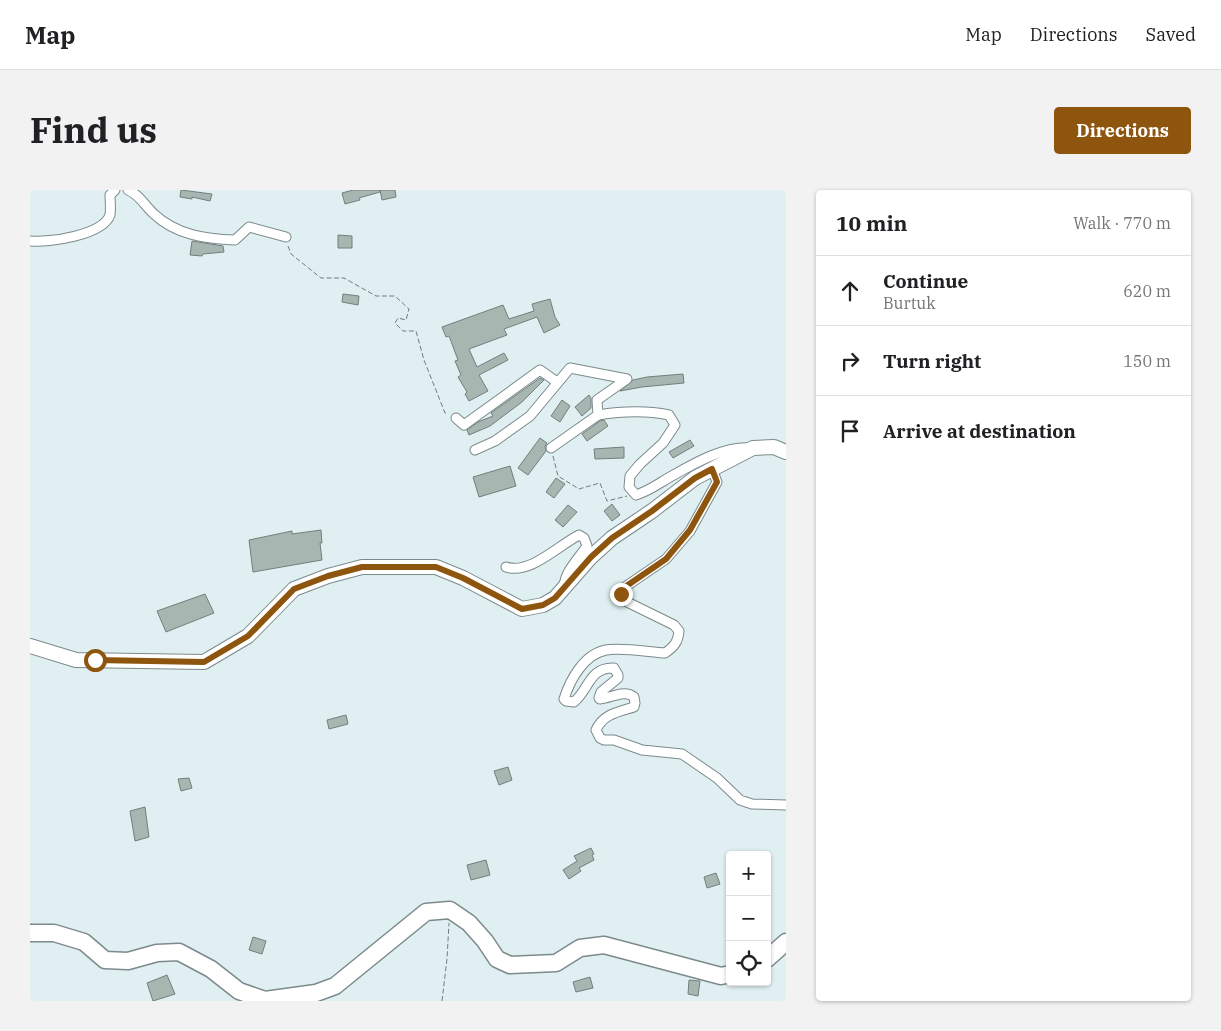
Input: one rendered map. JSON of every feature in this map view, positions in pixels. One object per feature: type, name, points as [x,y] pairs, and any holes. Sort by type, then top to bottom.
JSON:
[{"type":"highway","points":[[30,933],[54,933],[84,942],[105,960],[128,961],[157,953],[179,952],[211,969],[239,991],[266,1000],[316,993],[335,986],[426,912],[450,910],[469,923],[485,941],[497,960],[510,966],[556,963],[580,948],[604,945],[721,976],[726,975]]},
{"type":"highway","points":[[771,956],[786,942]]},
{"type":"main road","points":[[30,646],[76,660],[204,662],[248,636],[294,589],[328,576],[362,567],[436,567],[463,578],[522,609],[543,605],[555,598],[591,557],[612,538],[652,511],[695,478],[753,448],[774,448],[786,452]]},
{"type":"street","points":[[30,242],[51,240],[97,229],[110,214],[110,195],[115,190]]},
{"type":"street","points":[[128,190],[143,201],[154,214],[177,229],[191,235],[211,239],[235,240],[249,227],[286,236]]},
{"type":"street","points":[[475,450],[495,440],[530,416],[570,368],[628,379],[597,400],[598,415]]},
{"type":"street","points":[[456,418],[464,425],[540,370],[558,382]]},
{"type":"street","points":[[551,448],[598,415],[630,410],[669,415],[675,425],[663,443],[630,476],[629,487],[636,495],[649,491],[698,461],[741,447],[753,448]]},
{"type":"street","points":[[712,469],[717,482],[690,530],[666,559],[622,589],[623,600],[674,624],[678,631],[678,639],[673,648],[665,654],[606,650],[591,656],[577,671],[567,688],[564,699],[574,702],[598,672],[605,668],[614,668],[618,678],[599,694],[600,700],[623,693],[634,697],[635,703],[634,707],[611,715],[600,722],[596,730],[600,738],[620,741],[642,750],[682,754],[717,778],[740,800],[752,804],[786,805]]},
{"type":"street","points":[[506,567],[512,569],[531,564],[579,535],[584,538],[586,546],[566,575],[565,588]]},
{"type":"path","points":[[286,236],[291,254],[321,278],[344,278],[376,296],[395,296],[409,309],[406,320],[398,318],[395,323],[403,331],[416,330],[424,360],[445,413],[456,418]]},
{"type":"path","points":[[551,448],[558,476],[578,489],[600,483],[607,501],[636,495]]},
{"type":"path","points":[[442,1001],[450,910]]},
{"type":"building","points":[[181,190],[212,194],[210,201],[192,197],[192,199],[180,197]]},
{"type":"building","points":[[353,190],[379,190],[380,192],[345,204],[342,193]]},
{"type":"building","points":[[380,190],[395,190],[396,197],[382,200]]},
{"type":"building","points":[[338,235],[352,236],[352,248],[338,248]]},
{"type":"building","points":[[192,241],[223,246],[224,252],[203,254],[202,256],[190,255]]},
{"type":"building","points":[[343,294],[359,296],[358,305],[342,302]]},
{"type":"building","points":[[550,299],[555,317],[560,325],[544,333],[537,317],[504,329],[507,335],[469,349],[477,367],[504,353],[508,360],[479,375],[488,391],[469,401],[465,394],[467,392],[458,377],[461,375],[455,361],[458,360],[449,336],[446,337],[442,327],[503,305],[509,319],[534,311],[532,304]]},
{"type":"building","points":[[683,374],[684,383],[620,391],[633,380]]},
{"type":"building","points":[[540,378],[544,380],[522,402],[490,426],[469,435],[467,430],[478,422],[493,416],[491,413]]},
{"type":"building","points":[[589,395],[591,398],[591,408],[582,416],[575,407]]},
{"type":"building","points":[[562,400],[570,406],[560,422],[551,416]]},
{"type":"building","points":[[604,420],[608,426],[587,441],[582,434]]},
{"type":"building","points":[[540,438],[547,443],[545,446],[546,451],[528,475],[518,468]]},
{"type":"building","points":[[690,440],[694,446],[673,458],[669,452]]},
{"type":"building","points":[[624,447],[624,458],[595,459],[594,449]]},
{"type":"building","points":[[510,466],[516,486],[479,497],[473,477]]},
{"type":"building","points":[[556,478],[565,484],[554,498],[546,492]]},
{"type":"building","points":[[612,504],[620,515],[612,521],[604,511]]},
{"type":"building","points":[[568,505],[577,512],[563,527],[555,520]]},
{"type":"building","points":[[321,530],[322,560],[253,572],[249,540],[292,531],[292,534]]},
{"type":"building","points":[[205,594],[214,613],[166,632],[157,611]]},
{"type":"building","points":[[346,715],[348,724],[329,729],[327,720]]},
{"type":"building","points":[[508,767],[512,780],[499,785],[494,771]]},
{"type":"building","points":[[189,778],[192,788],[181,791],[178,779]]},
{"type":"building","points":[[145,807],[149,837],[135,841],[130,811]]},
{"type":"building","points":[[591,848],[594,860],[579,868],[581,871],[569,879],[563,870],[577,861],[574,856]]},
{"type":"building","points":[[486,860],[490,875],[471,880],[467,865]]},
{"type":"building","points":[[716,873],[720,884],[707,888],[704,877]]},
{"type":"building","points":[[253,937],[266,941],[262,954],[249,950]]},
{"type":"building","points":[[167,975],[175,994],[153,1001],[147,983]]},
{"type":"building","points":[[590,977],[593,988],[576,992],[573,982]]},
{"type":"building","points":[[689,980],[700,981],[698,996],[688,994]]},
{"type":"route","points":[[95,660],[204,662],[248,636],[294,589],[328,576],[362,567],[436,567],[463,578],[522,609],[543,605],[555,598],[591,557],[612,538],[652,511],[695,478],[712,469],[717,482],[690,530],[666,559],[622,589],[621,594]]}]
